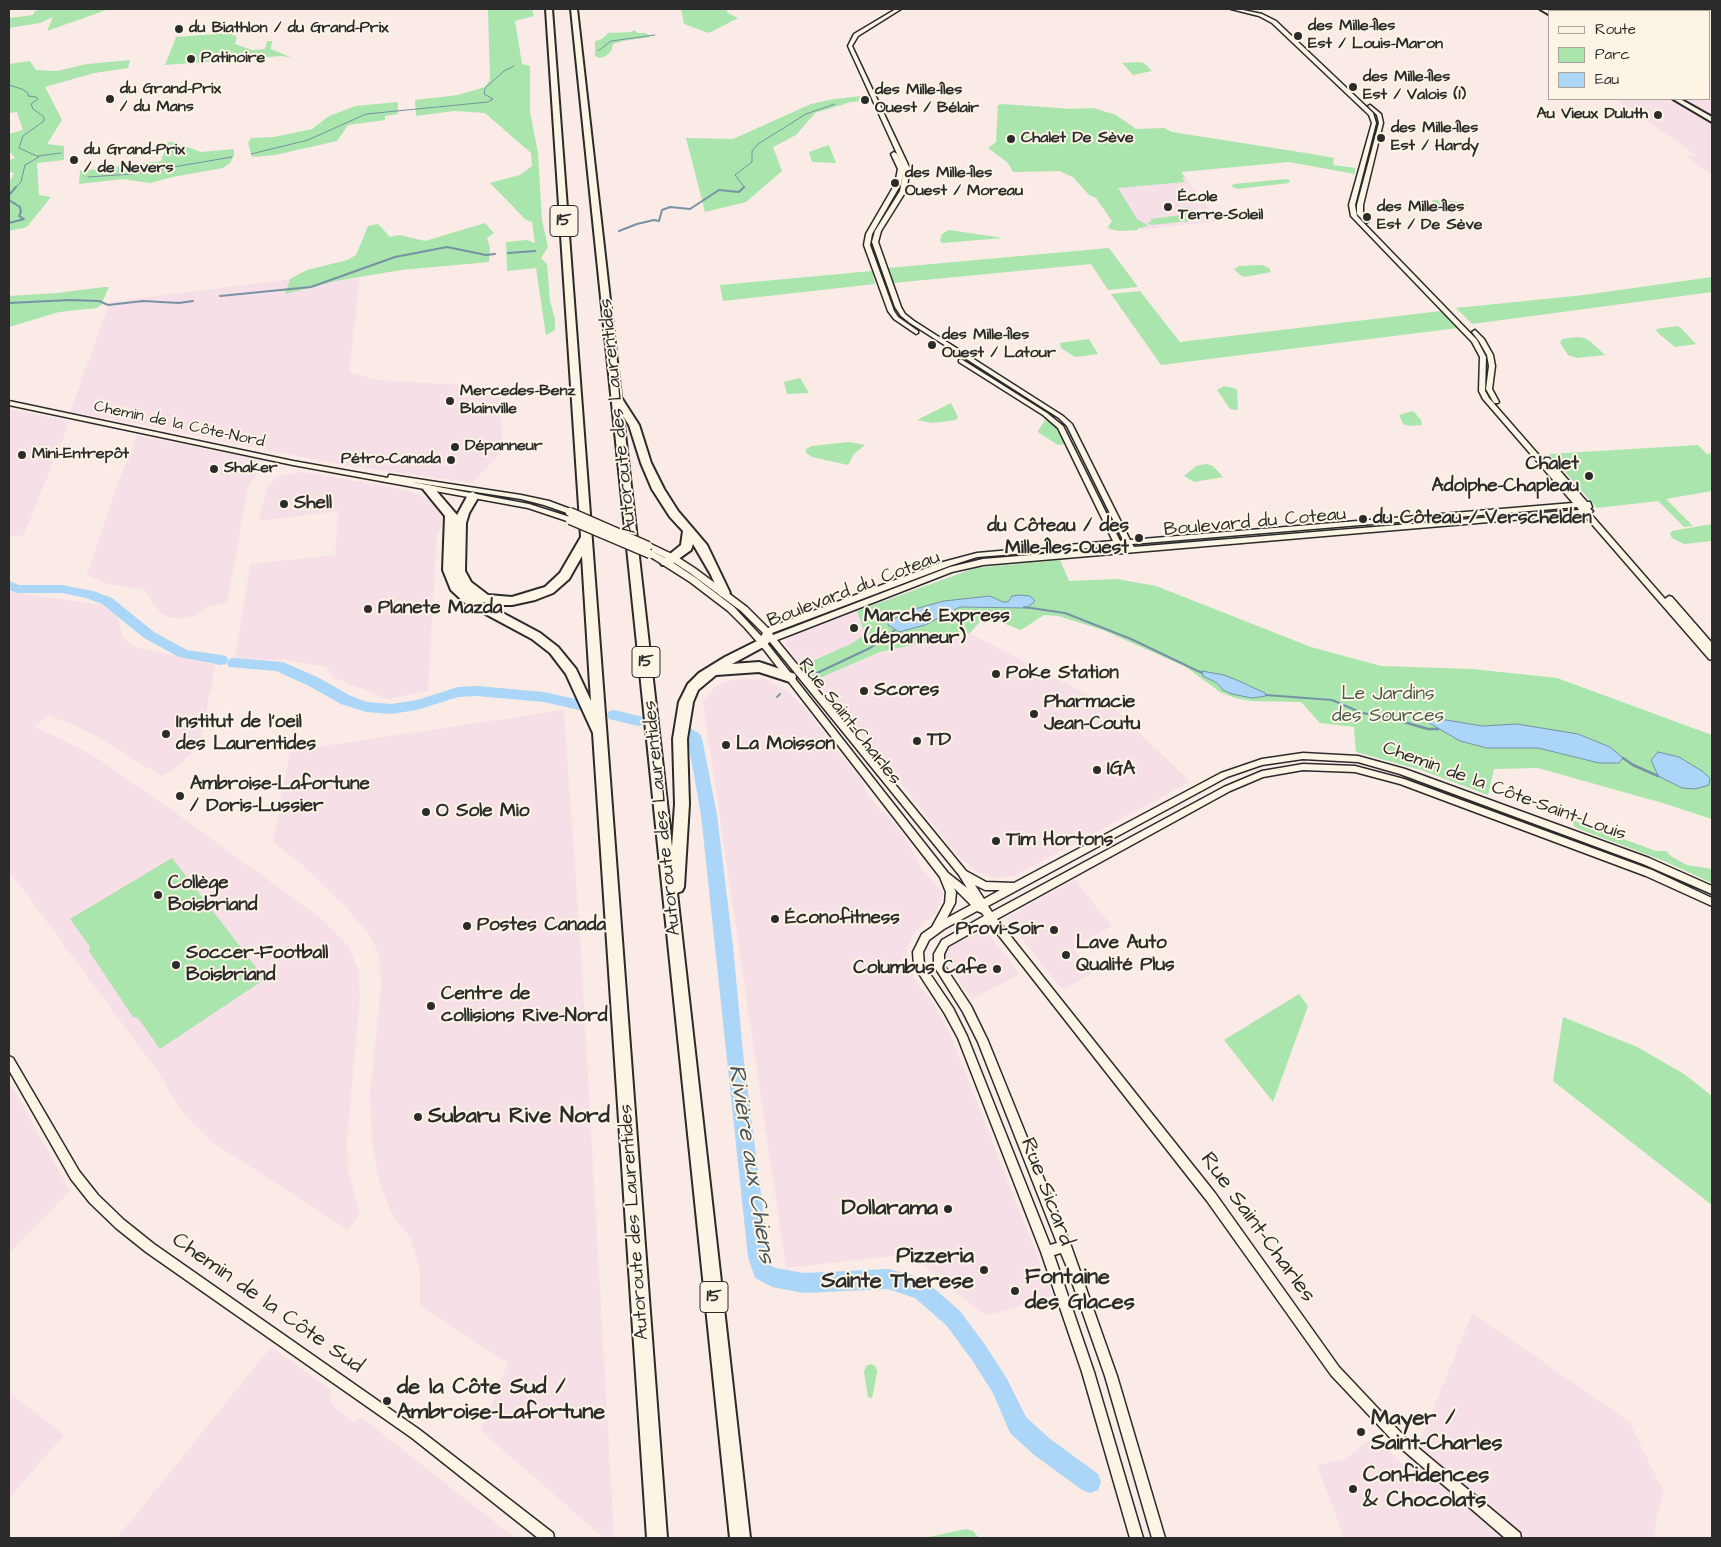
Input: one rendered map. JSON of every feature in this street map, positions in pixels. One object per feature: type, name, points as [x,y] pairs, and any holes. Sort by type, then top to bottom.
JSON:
[{"type":"highway","points":[[543,9],[550,21]]},
{"type":"highway","name":"Autoroute des Laurentides","points":[[549,9],[657,1538]]},
{"type":"highway","name":"Autoroute des Laurentides","points":[[574,9],[740,1538]]},
{"type":"highway","points":[[617,396],[634,425],[655,484],[688,532],[706,552],[724,594]]},
{"type":"highway","points":[[430,488],[450,515],[450,572],[455,588],[469,600],[536,636],[557,653],[571,672],[601,735]]},
{"type":"highway","points":[[471,496],[460,523],[459,572],[466,585],[484,598],[512,601],[543,593],[565,576],[586,538]]},
{"type":"highway","points":[[450,515],[471,496]]},
{"type":"highway","points":[[670,560],[687,547],[688,532]]},
{"type":"highway","points":[[674,928],[682,804],[682,722],[691,691],[701,678],[767,638]]},
{"type":"highway","points":[[713,670],[754,667],[767,669],[790,677]]},
{"type":"main road","points":[[1678,100],[1712,126]]},
{"type":"main road","points":[[1694,111],[1712,120]]},
{"type":"street","points":[[893,9],[846,40],[845,51],[900,169],[897,188],[867,240],[868,250],[890,310],[896,318],[907,326],[1060,425],[1119,547]]},
{"type":"street","points":[[899,9],[856,35],[850,46],[907,169],[903,191],[878,231],[875,242],[898,307],[903,315],[912,322],[1068,423],[1129,546]]},
{"type":"street","points":[[1233,9],[1260,15],[1274,22],[1372,116],[1374,123],[1352,204],[1353,214],[1475,341],[1483,360],[1482,388],[1484,396],[1712,648]]},
{"type":"street","points":[[1244,9],[1267,15],[1282,23],[1379,115],[1381,125],[1360,203],[1360,214],[1482,340],[1489,352],[1491,361],[1489,387],[1491,396],[1712,657]]},
{"type":"street","name":"Chemin de la Côte-Nord","points":[[9,403],[344,472],[535,507],[570,516],[648,546],[670,560]]},
{"type":"street","name":"Chemin de la Côte-Nord","points":[[344,472],[462,486],[533,500],[650,554],[670,560]]},
{"type":"street","name":"Boulevard du Coteau","points":[[767,638],[950,570],[971,564],[1129,546],[1585,508]]},
{"type":"street","name":"Rue Saint-Charles","points":[[670,560],[724,594],[750,614],[790,677],[945,876],[980,905],[990,917],[1204,1187],[1341,1378],[1410,1450],[1515,1538]]},
{"type":"street","name":"Rue Saint-Charles","points":[[670,560],[767,638],[893,786],[962,872],[980,905]]},
{"type":"street","points":[[1303,756],[1308,767]]},
{"type":"street","name":"Chemin de la Côte-Saint-Louis","points":[[980,905],[1236,770],[1270,760],[1303,756],[1358,759],[1408,773],[1646,861],[1712,890]]},
{"type":"street","name":"Chemin de la Côte-Saint-Louis","points":[[990,917],[1248,779],[1286,769],[1308,767],[1355,769],[1399,780],[1644,871],[1712,902]]},
{"type":"street","points":[[880,792],[893,786]]},
{"type":"street","points":[[887,801],[900,795]]},
{"type":"street","points":[[1117,832],[1127,843]]},
{"type":"street","points":[[962,872],[985,886],[1016,886]]},
{"type":"street","points":[[936,929],[950,903],[951,892],[945,876]]},
{"type":"street","name":"Rue Sicard","points":[[980,905],[925,937],[920,944],[919,966],[958,1028],[1047,1252],[1085,1363],[1136,1538]]},
{"type":"street","name":"Rue Sicard","points":[[990,917],[949,940],[941,950],[938,962],[943,975],[963,1002],[975,1023],[1065,1246],[1111,1376],[1159,1538]]},
{"type":"street","name":"Chemin de la Côte Sud","points":[[9,1061],[75,1175],[94,1199],[127,1230],[416,1434],[548,1538]]},
{"type":"street","points":[[990,1106],[1007,1102]]},
{"type":"street","points":[[1047,1252],[1065,1246]]},
{"type":"shaded area","points":[[1712,81],[1712,175],[1686,156],[1696,155],[1616,100],[1711,100]]},
{"type":"shaded area","name":"École Terre-Soleil","points":[[1185,177],[1219,221],[1140,230],[1115,183]]},
{"type":"shaded area","points":[[360,278],[349,372],[375,380],[501,387],[502,443],[499,454],[473,483],[337,464],[70,412],[110,302],[290,279],[285,294],[336,281]]},
{"type":"shaded area","points":[[9,409],[70,421],[24,535],[9,537]]},
{"type":"shaded area","points":[[137,435],[259,460],[263,464],[248,488],[227,603],[208,607],[197,615],[171,618],[161,613],[143,589],[108,584],[87,575],[114,494]]},
{"type":"shaded area","points":[[303,472],[396,488],[417,494],[434,502],[441,511],[444,522],[437,534],[428,691],[388,699],[334,678],[326,667],[284,660],[235,659],[250,564],[335,555],[338,511],[258,521],[267,488],[272,481],[279,476]]},
{"type":"shaded area","points":[[9,592],[102,605],[118,618],[123,637],[132,646],[215,665],[201,740],[190,755],[172,771],[161,776],[96,736],[70,723],[47,715],[34,727],[66,741],[97,758],[162,803],[322,919],[349,947],[359,971],[360,998],[347,1140],[348,1172],[360,1213],[348,1230],[212,1142],[180,1109],[157,1070],[9,871]]},
{"type":"shaded area","points":[[857,611],[865,634],[851,644],[801,666],[786,645],[787,638]]},
{"type":"shaded area","points":[[970,633],[1115,709],[1190,782],[1014,876],[994,878],[977,872],[956,854],[894,774],[815,680],[880,652]]},
{"type":"shaded area","points":[[766,679],[788,692],[809,712],[834,748],[863,782],[865,790],[881,812],[886,813],[904,836],[922,869],[943,893],[936,914],[925,922],[912,936],[907,950],[909,966],[915,980],[931,999],[949,1031],[1053,1296],[986,1316],[909,1254],[786,1268],[703,702],[714,687],[731,680]]},
{"type":"shaded area","points":[[564,710],[581,950],[614,1538],[604,1538],[481,1431],[508,1363],[420,1306],[420,1271],[411,1239],[391,1213],[379,1180],[372,1145],[370,1093],[381,987],[380,958],[371,937],[345,906],[306,868],[273,842],[290,751]]},
{"type":"shaded area","points":[[1075,880],[1112,926],[1073,948],[1094,972],[1067,988],[1061,988],[1006,918]]},
{"type":"shaded area","points":[[980,932],[989,935],[1020,974],[972,999],[947,964],[945,954],[949,947]]},
{"type":"shaded area","points":[[9,1081],[70,1191],[9,1254]]},
{"type":"shaded area","points":[[1472,1313],[1629,1421],[1663,1491],[1653,1538],[1344,1538],[1317,1465],[1345,1459],[1375,1436],[1402,1465],[1421,1439]]},
{"type":"shaded area","points":[[271,1347],[331,1390],[330,1402],[353,1423],[361,1417],[515,1538],[117,1538]]},
{"type":"shaded area","points":[[9,1392],[64,1435],[9,1498]]},
{"type":"green space","points":[[42,9],[109,9],[47,31],[53,17],[40,23],[9,28],[9,18],[33,15],[35,11]]},
{"type":"green space","points":[[488,9],[532,9],[534,16],[515,21],[522,64],[530,66],[530,112],[538,153],[542,220],[548,247],[541,258],[547,264],[555,330],[546,335],[536,268],[507,271],[506,242],[527,240],[535,243],[532,222],[526,220],[490,183],[520,175],[532,166],[531,153],[485,113],[454,111],[416,116],[415,100],[458,95],[485,87],[490,80]]},
{"type":"green space","points":[[681,9],[726,9],[728,13],[738,18],[709,33],[684,24]]},
{"type":"green space","points":[[634,30],[638,33],[646,33],[650,37],[613,44],[611,51],[606,56],[600,58],[595,56],[595,41],[602,39],[608,33],[631,32]]},
{"type":"green space","points":[[230,33],[237,37],[235,44],[252,50],[265,49],[267,41],[272,41],[271,49],[292,58],[282,56],[165,65],[176,37]]},
{"type":"green space","points":[[130,60],[128,68],[94,73],[45,87],[62,120],[47,144],[64,146],[64,160],[37,163],[39,195],[51,197],[27,227],[9,231],[9,183],[14,173],[9,172],[9,160],[15,158],[9,151],[9,134],[23,130],[17,112],[9,113],[9,64],[30,61],[36,70],[57,71],[87,64]]},
{"type":"green space","points":[[1122,63],[1144,63],[1152,71],[1133,75]]},
{"type":"green space","points":[[862,96],[864,101],[851,102],[815,113],[796,135],[773,147],[782,171],[746,202],[705,212],[686,138],[733,139],[811,104]]},
{"type":"green space","points":[[398,102],[398,114],[385,116],[385,120],[348,125],[337,141],[275,155],[252,157],[248,143],[251,138],[274,137],[312,129],[329,116],[356,106]]},
{"type":"green space","points":[[998,105],[1071,109],[1093,108],[1116,115],[1136,129],[1164,128],[1172,132],[1334,158],[1333,165],[1355,168],[1355,174],[1289,162],[1181,172],[1185,177],[1182,178],[1185,182],[1118,188],[1137,219],[1149,226],[1138,228],[1138,230],[1119,231],[1108,227],[1112,221],[1096,198],[1089,195],[1073,177],[1059,171],[1013,172],[1008,163],[988,148],[996,142]]},
{"type":"green space","points":[[168,142],[201,152],[234,149],[234,155],[230,163],[223,168],[150,183],[123,179],[79,184],[80,171],[161,161]]},
{"type":"green space","points":[[829,145],[836,163],[812,162],[809,152]]},
{"type":"green space","points":[[1290,180],[1289,183],[1237,189],[1231,186],[1234,184]]},
{"type":"green space","points":[[1433,200],[1463,202],[1468,206],[1434,210],[1429,206]]},
{"type":"green space","points":[[1189,207],[1199,220],[1151,225],[1147,222],[1152,222],[1150,219],[1182,215],[1177,208]]},
{"type":"green space","points":[[485,223],[494,233],[487,238],[490,248],[489,262],[401,270],[336,281],[285,294],[290,279],[307,270],[347,260],[356,255],[368,226],[378,224],[390,237],[399,235],[425,241]]},
{"type":"green space","points":[[949,230],[1003,238],[942,243],[940,241],[942,234]]},
{"type":"green space","points":[[1109,248],[1138,287],[1108,290],[1091,264],[893,283],[888,268]]},
{"type":"green space","points":[[1262,265],[1269,268],[1271,272],[1245,277],[1234,269],[1239,266]]},
{"type":"green space","points":[[872,271],[875,284],[723,301],[720,285]]},
{"type":"green space","points":[[1712,277],[1712,292],[1472,324],[1456,308],[1584,295]]},
{"type":"green space","points":[[109,287],[101,305],[97,308],[59,312],[9,327],[9,296],[57,293]]},
{"type":"green space","points":[[1140,291],[1180,342],[1441,311],[1458,328],[1161,365],[1111,294]]},
{"type":"green space","points":[[1677,326],[1696,344],[1675,347],[1656,329]]},
{"type":"green space","points":[[1577,337],[1591,342],[1605,355],[1577,358],[1568,355],[1560,343],[1562,339]]},
{"type":"green space","points":[[1089,339],[1098,354],[1075,357],[1061,348],[1060,343]]},
{"type":"green space","points":[[800,378],[809,393],[787,394],[784,382]]},
{"type":"green space","points":[[1224,386],[1237,389],[1238,410],[1230,409],[1217,390]]},
{"type":"green space","points":[[951,403],[958,417],[956,420],[932,423],[917,420]]},
{"type":"green space","points":[[1413,411],[1421,420],[1422,425],[1409,426],[1403,424],[1399,415]]},
{"type":"green space","points":[[1045,420],[1054,424],[1059,429],[1067,444],[1058,445],[1039,433],[1038,431]]},
{"type":"green space","points":[[849,442],[865,445],[854,454],[848,465],[812,457],[806,453],[806,449],[812,446]]},
{"type":"green space","points":[[1698,445],[1707,454],[1712,453],[1712,491],[1666,499],[1693,526],[1684,527],[1658,501],[1597,508],[1549,454]]},
{"type":"green space","points":[[1206,464],[1213,466],[1223,477],[1194,482],[1184,476],[1196,466]]},
{"type":"green space","points":[[1712,524],[1712,541],[1684,544],[1672,538],[1670,534],[1672,531]]},
{"type":"green space","name":"Le Jardins des Sources","points":[[1060,560],[1069,581],[1117,579],[1156,586],[1311,647],[1381,666],[1472,669],[1557,678],[1712,735],[1712,819],[1538,768],[1494,769],[1488,795],[1421,770],[1356,752],[1354,727],[1320,723],[1301,702],[1252,701],[1235,698],[1220,692],[1186,667],[1103,630],[1058,616],[1044,615],[1021,630],[985,616],[970,633],[880,652],[815,680],[801,666],[851,644],[865,634],[857,611],[975,568]],"holes":[[[990,596],[1003,602],[1027,608],[960,607],[948,612],[901,614],[911,610]],[[1239,681],[1265,693],[1266,696],[1252,698],[1223,690],[1217,683]],[[1429,717],[1482,726],[1599,763],[1538,748],[1487,748],[1460,741],[1425,720]]]},
{"type":"green space","points":[[1572,820],[1656,851],[1666,851],[1672,857],[1687,865],[1712,869],[1712,883],[1664,861],[1579,829],[1574,826]]},
{"type":"green space","name":"Soccer-Football Boisbriand","points":[[172,858],[265,979],[160,1049],[138,1018],[133,1017],[89,951],[90,947],[70,919]]},
{"type":"green space","points":[[1299,994],[1308,1006],[1273,1102],[1224,1040]]},
{"type":"green space","points":[[1563,1017],[1637,1047],[1684,1074],[1712,1096],[1712,1205],[1553,1081]]},
{"type":"green space","points":[[871,1364],[876,1367],[877,1372],[872,1398],[868,1397],[864,1372],[866,1366]]},
{"type":"green space","points":[[966,1529],[973,1531],[979,1538],[924,1538]]},
{"type":"water","points":[[990,596],[1003,602],[1008,602],[1012,596],[1030,596],[1035,601],[1027,608],[960,607],[925,625],[899,632],[888,625],[888,622],[911,610],[944,601]]},
{"type":"water","points":[[1202,671],[1224,675],[1265,693],[1266,696],[1252,698],[1232,694],[1203,676]]},
{"type":"water","points":[[1428,717],[1482,726],[1517,724],[1578,734],[1610,747],[1623,758],[1619,763],[1599,763],[1538,748],[1487,748],[1460,741],[1424,720]]},
{"type":"water","points":[[1658,752],[1679,757],[1702,771],[1710,778],[1709,785],[1695,789],[1682,788],[1658,776],[1651,760]]},
{"type":"waterway","points":[[598,51],[611,41],[655,35]]},
{"type":"waterway","points":[[251,154],[308,140],[366,114],[488,102],[493,99],[484,94],[485,88],[504,71],[514,66]]},
{"type":"waterway","points":[[9,85],[22,89],[28,93],[28,96],[36,97],[38,99],[31,104],[33,109],[44,117],[44,121],[23,136],[19,148],[39,157],[25,165],[21,182],[16,187]]},
{"type":"waterway","points":[[745,188],[735,175],[752,162],[752,151],[758,144],[806,114],[835,104]]},
{"type":"waterway","points":[[38,156],[61,153]]},
{"type":"waterway","points":[[88,177],[132,174],[232,157]]},
{"type":"waterway","points":[[9,195],[16,187]]},
{"type":"waterway","points":[[619,231],[637,224],[654,220],[659,221],[662,210],[670,207],[690,209],[719,190],[739,192],[744,187]]},
{"type":"waterway","points":[[9,200],[20,207],[21,212],[19,216],[24,219],[9,223]]},
{"type":"waterway","points":[[220,296],[311,287],[395,257],[447,247],[486,255],[495,254]]},
{"type":"waterway","points":[[508,253],[535,251]]},
{"type":"waterway","points":[[9,303],[70,300],[99,301],[108,305],[143,301],[179,303],[193,301]]},
{"type":"waterway","name":"Rivière aux Chiens","points":[[9,585],[17,589],[62,589],[88,594],[107,601],[149,635],[184,654],[221,660]]},
{"type":"waterway","points":[[1024,607],[1065,613],[1131,639],[1202,673]]},
{"type":"waterway","points":[[817,673],[870,648],[895,630]]},
{"type":"waterway","name":"Rivière aux Chiens","points":[[234,663],[278,666],[314,682],[346,700],[366,707],[391,709],[417,705],[458,692],[477,691],[544,697],[579,705]]},
{"type":"waterway","points":[[777,697],[780,694]]},
{"type":"waterway","points":[[1266,695],[1332,700],[1362,713],[1383,716]]},
{"type":"waterway","name":"Rivière aux Chiens","points":[[614,715],[638,721]]},
{"type":"waterway","points":[[1383,716],[1390,717]]},
{"type":"waterway","points":[[1383,716],[1428,729],[1438,729]]},
{"type":"waterway","name":"Rivière aux Chiens","points":[[687,732],[695,738],[709,815],[725,946],[734,1053],[758,1257],[762,1271],[772,1277],[804,1283],[888,1279],[911,1285],[922,1291],[953,1318],[979,1353],[1000,1386],[1018,1425],[1041,1446],[1090,1482]]},
{"type":"waterway","points":[[1623,758],[1633,765],[1658,776]]},
{"type":"place","name":"du Biathlon / du Grand-Prix","points":[[179,29]]},
{"type":"place","name":"des Mille-Îles Est / Louis-Maron","points":[[1298,36]]},
{"type":"place","name":"Patinoire","points":[[191,59]]},
{"type":"place","name":"des Mille-Îles Est / Valois (1)","points":[[1353,87]]},
{"type":"place","name":"du Grand-Prix / du Mans","points":[[110,99]]},
{"type":"place","name":"des Mille-Îles Ouest / Bélair","points":[[865,100]]},
{"type":"place","name":"Au Vieux Duluth","points":[[1658,115]]},
{"type":"place","name":"des Mille-Îles Est / Hardy","points":[[1381,138]]},
{"type":"place","name":"Chalet De Sève","points":[[1011,139]]},
{"type":"place","name":"du Grand-Prix / de Nevers","points":[[74,160]]},
{"type":"place","name":"des Mille-Îles Ouest / Moreau","points":[[895,183]]},
{"type":"place","name":"École Terre-Soleil","points":[[1168,207]]},
{"type":"place","name":"des Mille-Îles Est / De Sève","points":[[1367,217]]},
{"type":"place","name":"des Mille-Îles Ouest / Latour","points":[[932,345]]},
{"type":"place","name":"Mercedes-Benz Blainville","points":[[450,401]]},
{"type":"place","name":"Dépanneur","points":[[455,447]]},
{"type":"place","name":"Mini-Entrepôt","points":[[22,455]]},
{"type":"place","name":"Pétro-Canada","points":[[451,460]]},
{"type":"place","name":"Shaker","points":[[214,469]]},
{"type":"place","name":"Chalet Adolphe-Chapleau","points":[[1589,476]]},
{"type":"place","name":"Shell","points":[[284,504]]},
{"type":"place","name":"du Côteau / Verschelden","points":[[1363,519]]},
{"type":"place","name":"du Côteau / des Mille-Îles Ouest","points":[[1139,538]]},
{"type":"place","name":"Planete Mazda","points":[[368,609]]},
{"type":"place","name":"Marché Express (dépanneur)","points":[[854,628]]},
{"type":"place","name":"Poke Station","points":[[996,674]]},
{"type":"place","name":"Scores","points":[[864,691]]},
{"type":"place","name":"Pharmacie Jean-Coutu","points":[[1034,714]]},
{"type":"place","name":"Institut de l'oeil des Laurentides","points":[[166,734]]},
{"type":"place","name":"TD","points":[[917,741]]},
{"type":"place","name":"La Moisson","points":[[726,745]]},
{"type":"place","name":"IGA","points":[[1097,770]]},
{"type":"place","name":"Ambroise-Lafortune / Doris-Lussier","points":[[180,796]]},
{"type":"place","name":"O Sole Mio","points":[[426,812]]},
{"type":"place","name":"Tim Hortons","points":[[996,841]]},
{"type":"place","name":"Collège Boisbriand","points":[[158,895]]},
{"type":"place","name":"Éconofitness","points":[[775,919]]},
{"type":"place","name":"Postes Canada","points":[[467,926]]},
{"type":"place","name":"Provi-Soir","points":[[1054,930]]},
{"type":"place","name":"Lave Auto Qualité Plus","points":[[1066,955]]},
{"type":"place","name":"Soccer-Football Boisbriand","points":[[176,965]]},
{"type":"place","name":"Columbus Cafe","points":[[997,969]]},
{"type":"place","name":"Centre de collisions Rive-Nord","points":[[431,1006]]},
{"type":"place","name":"Subaru Rive Nord","points":[[418,1117]]},
{"type":"place","name":"Dollarama","points":[[948,1209]]},
{"type":"place","name":"Pizzeria Sainte Therese","points":[[984,1270]]},
{"type":"place","name":"Fontaine des Glaces","points":[[1015,1291]]},
{"type":"place","name":"de la Côte Sud / Ambroise-Lafortune","points":[[387,1401]]},
{"type":"place","name":"Mayer / Saint-Charles","points":[[1361,1432]]},
{"type":"place","name":"Confidences & Chocolats","points":[[1353,1489]]}]
